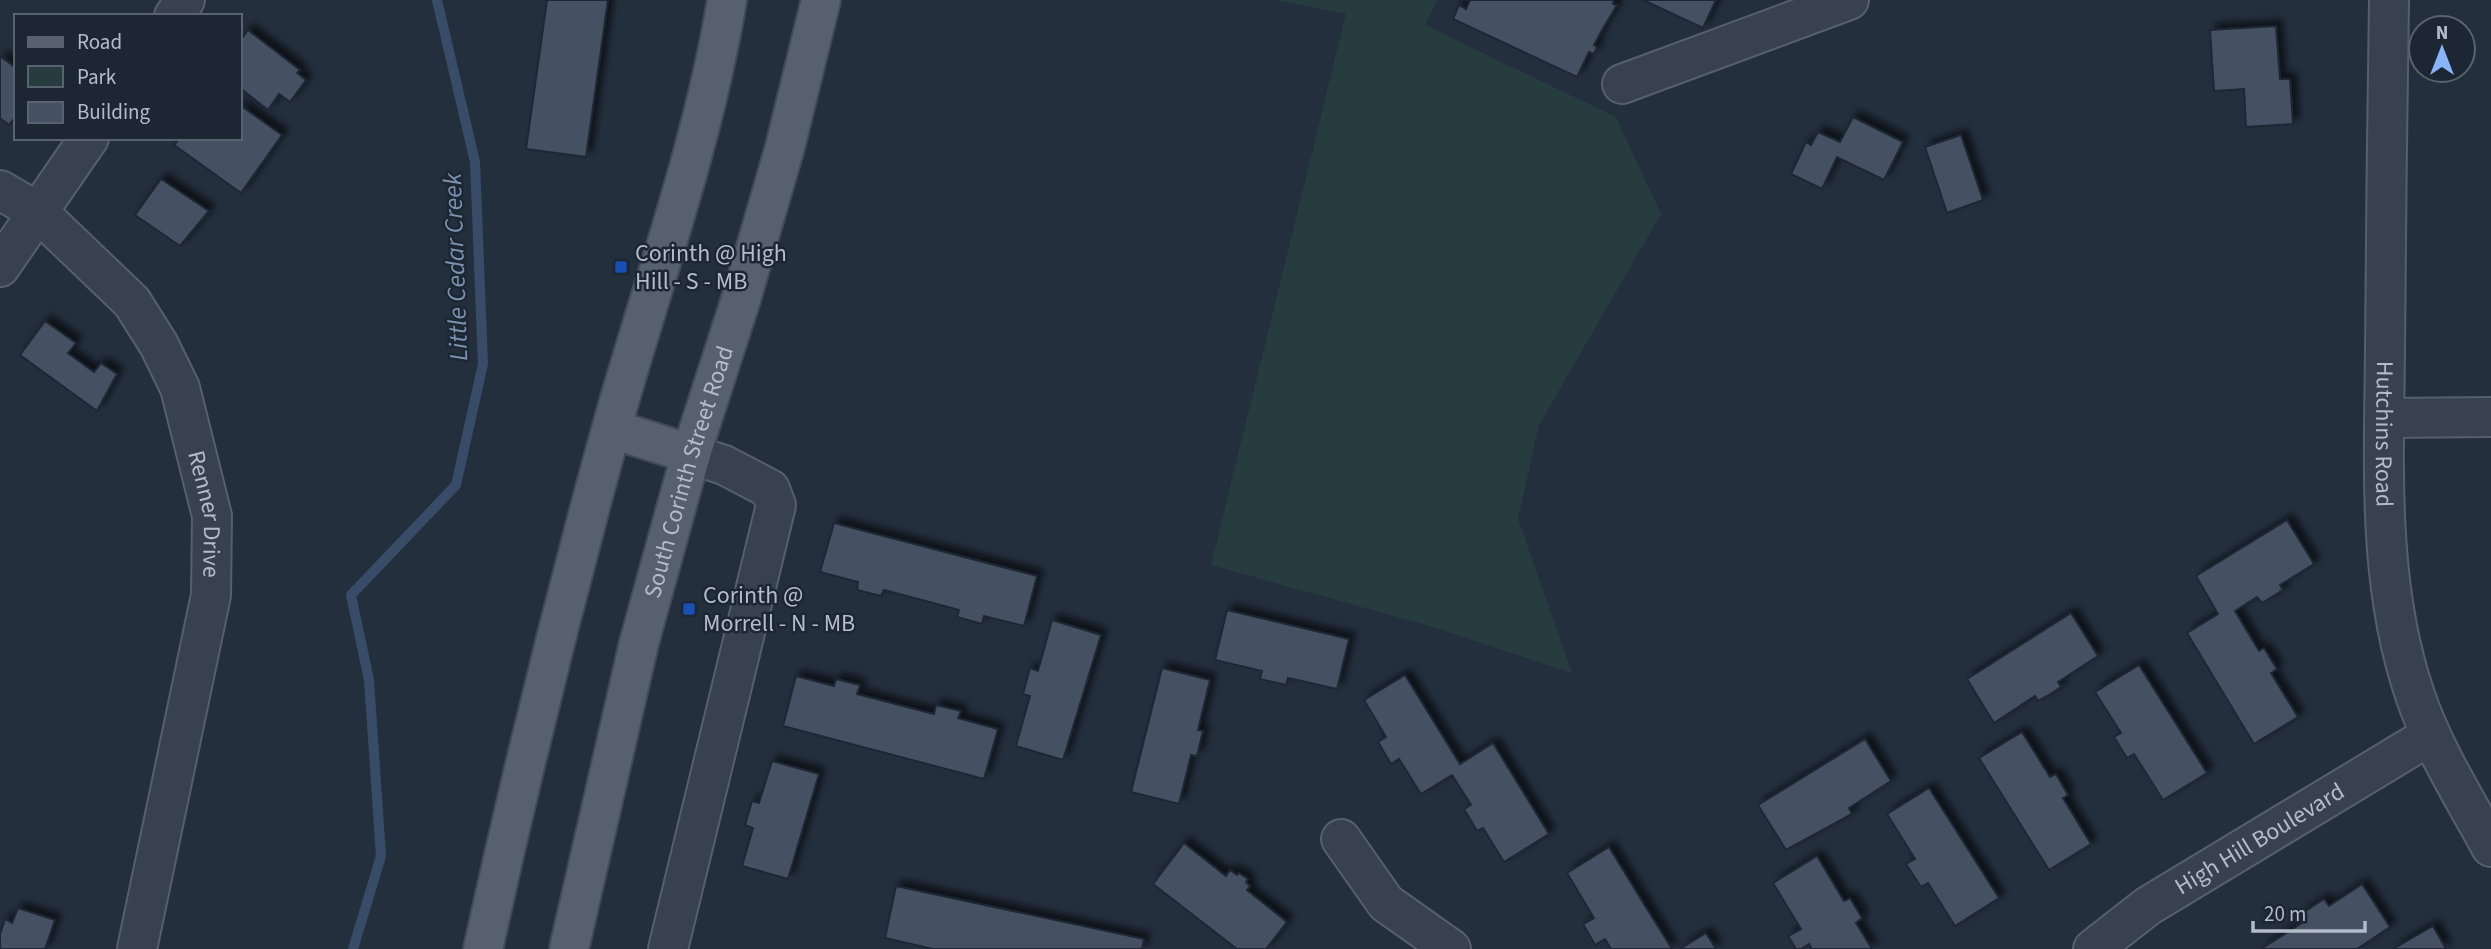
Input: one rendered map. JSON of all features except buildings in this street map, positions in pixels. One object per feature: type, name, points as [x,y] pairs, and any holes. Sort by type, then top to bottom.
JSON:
[{"type":"main road","points":[[483,949],[534,725],[612,429],[701,122],[727,0]]},
{"type":"main road","name":"South Corinth Street Road","points":[[569,949],[639,643],[691,454],[782,159],[821,0]]},
{"type":"main road","points":[[612,429],[691,454]]},
{"type":"street","points":[[1622,84],[1814,6],[1849,0]]},
{"type":"street","name":"Hutchins Road","points":[[2389,0],[2385,418],[2387,554],[2395,620],[2415,694],[2431,735],[2491,846]]},
{"type":"street","points":[[0,267],[88,140]]},
{"type":"street","name":"Renner Drive","points":[[0,190],[38,212],[132,302],[159,345],[180,388],[212,516],[211,595],[137,949]]},
{"type":"street","points":[[2385,418],[2491,417]]},
{"type":"street","points":[[668,949],[776,505],[770,489],[724,465],[691,454]]},
{"type":"street","name":"High Hill Boulevard","points":[[2093,949],[2148,906],[2431,735]]},
{"type":"street","points":[[1341,839],[1386,902],[1451,949]]},
{"type":"green space","points":[[1277,0],[1437,0],[1425,25],[1616,117],[1661,214],[1539,425],[1518,519],[1572,673],[1437,628],[1211,565],[1346,14]]},
{"type":"waterway","name":"Little Cedar Creek","points":[[353,949],[381,856],[369,680],[351,595],[456,485],[483,364],[475,162],[437,0]]},
{"type":"place","name":"Corinth @ High Hill - S - MB","points":[[621,267]]},
{"type":"place","name":"Corinth @ Morrell - N - MB","points":[[689,609]]}]
